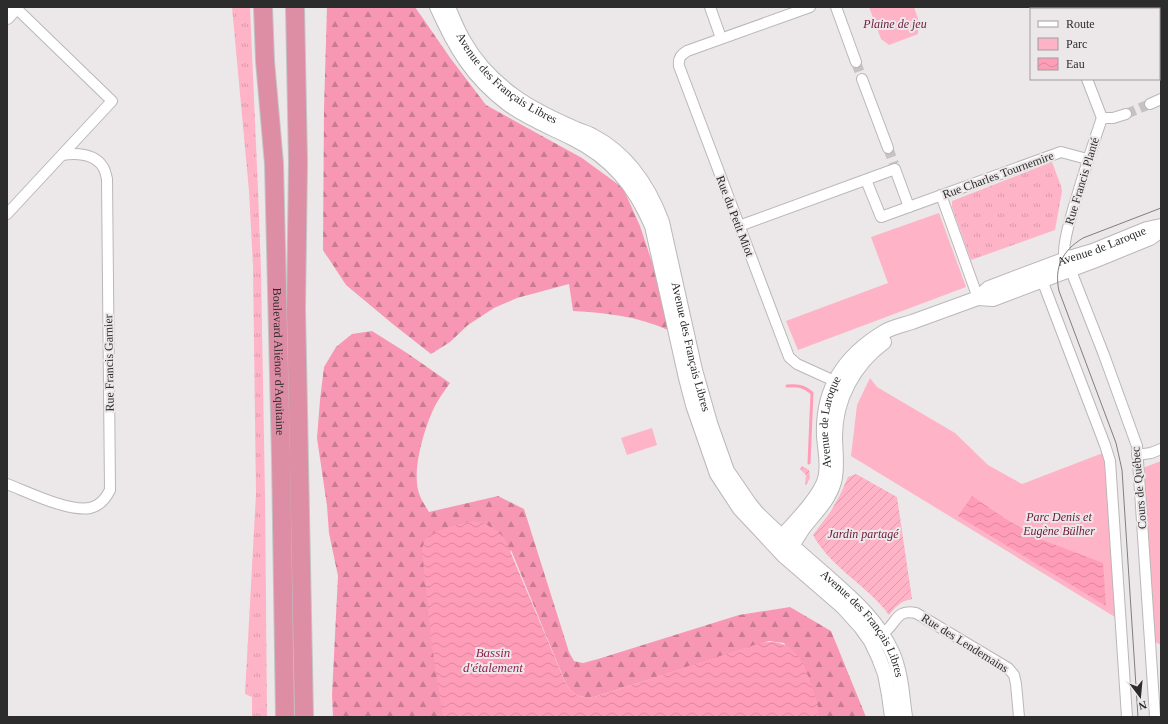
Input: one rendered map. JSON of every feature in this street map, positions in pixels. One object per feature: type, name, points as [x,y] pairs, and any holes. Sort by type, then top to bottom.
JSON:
[{"type":"highway","name":"Boulevard Aliénor d'Aquitaine","points":[[264,7],[265,61],[273,138],[281,458],[285,717]]},
{"type":"highway","points":[[272,7],[273,138]]},
{"type":"highway","name":"Boulevard Aliénor d'Aquitaine","points":[[295,7],[298,162],[296,309],[304,717]]},
{"type":"street","name":"Avenue des Français Libres","points":[[437,7],[456,47],[465,62],[482,82],[508,104],[532,118],[588,146],[605,158],[636,193],[645,208],[652,226],[693,405],[717,474],[740,509],[789,551],[861,627],[871,641],[885,674],[892,717]]},
{"type":"street","name":"Avenue des Français Libres","points":[[448,7],[464,43],[490,76],[515,96],[575,129],[593,136],[614,150],[632,167],[646,188],[655,204],[662,222],[700,391],[720,454],[727,471],[778,541]]},
{"type":"street","points":[[710,7],[721,38]]},
{"type":"street","name":"Rue du Petit Miot","points":[[810,7],[687,50],[678,60],[789,358],[797,364],[840,384]]},
{"type":"street","points":[[837,7],[856,62]]},
{"type":"street","points":[[7,214],[112,101],[13,11]]},
{"type":"street","points":[[862,79],[888,148]]},
{"type":"street","points":[[1087,80],[1102,118],[1113,118],[1126,114]]},
{"type":"street","points":[[1150,104],[1161,99]]},
{"type":"street","name":"Rue Francis Planté","points":[[1068,264],[1064,245],[1066,236],[1087,159],[1102,118]]},
{"type":"street","name":"Rue Charles Tournemire","points":[[866,180],[881,217],[1061,152],[1087,159]]},
{"type":"street","name":"Rue Francis Garnier","points":[[7,484],[60,504],[78,508],[90,508],[96,505],[103,501],[110,490],[107,179],[104,168],[97,161],[84,154],[76,153],[62,155]]},
{"type":"street","points":[[739,226],[866,180],[894,167],[909,207]]},
{"type":"street","points":[[941,195],[978,298]]},
{"type":"street","name":"Avenue de Laroque","points":[[978,298],[992,299],[1042,280],[1093,251],[1147,229],[1161,226]]},
{"type":"street","name":"Avenue de Laroque","points":[[789,551],[804,527],[829,496],[834,481],[836,466],[836,422],[840,401],[840,384],[844,368],[868,342],[885,331],[978,298],[989,288],[1048,266],[1068,264],[1150,238],[1161,230]]},
{"type":"street","name":"Cours de Québec","points":[[1068,264],[1134,437],[1137,455],[1155,717]]},
{"type":"street","points":[[1048,266],[1043,274],[1042,280],[1105,445],[1110,462],[1127,717]]},
{"type":"street","name":"Avenue de Laroque","points":[[778,541],[808,506],[820,490],[825,479],[827,467],[824,437],[828,397],[840,384]]},
{"type":"street","points":[[1137,455],[1151,453],[1161,449]]},
{"type":"street","name":"Avenue des Français Libres","points":[[789,551],[859,605],[882,634],[892,652],[899,671],[905,717]]},
{"type":"street","name":"Rue des Lendemains","points":[[882,634],[886,632],[891,624],[902,613],[910,611],[966,642],[1008,668],[1014,675],[1019,717]]},
{"type":"green space","points":[[232,7],[250,7],[261,271],[267,717],[252,717],[252,697],[245,694],[256,494],[253,266],[249,191]]},
{"type":"green space","points":[[327,7],[415,7],[451,59],[486,105],[582,158],[623,188],[640,226],[653,265],[668,330],[633,318],[573,311],[569,284],[517,298],[494,308],[468,325],[450,342],[431,354],[346,285],[323,250],[324,109]]},
{"type":"green space","name":"Plaine de jeu","points":[[869,7],[914,7],[919,22],[918,34],[889,45],[881,39]]},
{"type":"green space","points":[[1052,162],[1062,191],[1055,230],[971,260],[952,207],[952,201]]},
{"type":"green space","points":[[939,213],[966,287],[798,350],[786,321],[888,283],[871,237]]},
{"type":"green space","points":[[372,331],[450,383],[438,401],[427,424],[420,449],[417,486],[425,506],[429,512],[498,496],[524,509],[569,652],[574,661],[583,663],[598,659],[739,615],[790,607],[831,631],[866,717],[817,717],[818,714],[784,643],[769,641],[594,697],[585,697],[575,694],[566,684],[511,550],[443,717],[333,717],[332,695],[338,576],[329,533],[327,506],[317,438],[320,400],[324,367],[336,347],[352,334]]},
{"type":"green space","name":"Parc Denis et Eugène Bülher","points":[[870,378],[877,387],[955,433],[988,465],[1022,484],[1103,453],[1107,470],[1115,617],[851,456],[857,405]]},
{"type":"green space","points":[[652,428],[657,445],[627,455],[621,438]]},
{"type":"green space","points":[[1161,461],[1161,645],[1155,642],[1143,468]]},
{"type":"green space","points":[[802,466],[809,470],[810,478],[806,485],[806,475],[800,469]]},
{"type":"green space","name":"Jardin partagé","points":[[856,474],[897,497],[912,599],[899,604],[889,615],[875,599],[833,561],[813,535],[831,511],[848,477]]},
{"type":"water","points":[[972,496],[1004,518],[1040,539],[1103,563],[1106,606],[958,516]]},
{"type":"water","name":"Bassin d'étalement","points":[[473,521],[483,523],[491,527],[505,539],[566,684],[575,694],[585,697],[594,697],[760,643],[772,642],[782,644],[790,648],[802,661],[810,680],[818,707],[817,717],[443,717],[432,647],[422,550],[425,540],[433,534],[447,528]]},
{"type":"waterway","points":[[787,386],[800,386],[812,393],[809,463]]},
{"type":"tunnel","points":[[856,62],[862,79]]},
{"type":"tunnel","points":[[1126,114],[1150,104]]},
{"type":"tunnel","points":[[888,148],[894,164]]},
{"type":"tram line","points":[[1138,717],[1122,470],[1116,443],[1059,291],[1058,274],[1061,260],[1065,254],[1083,238],[1161,208]]}]
